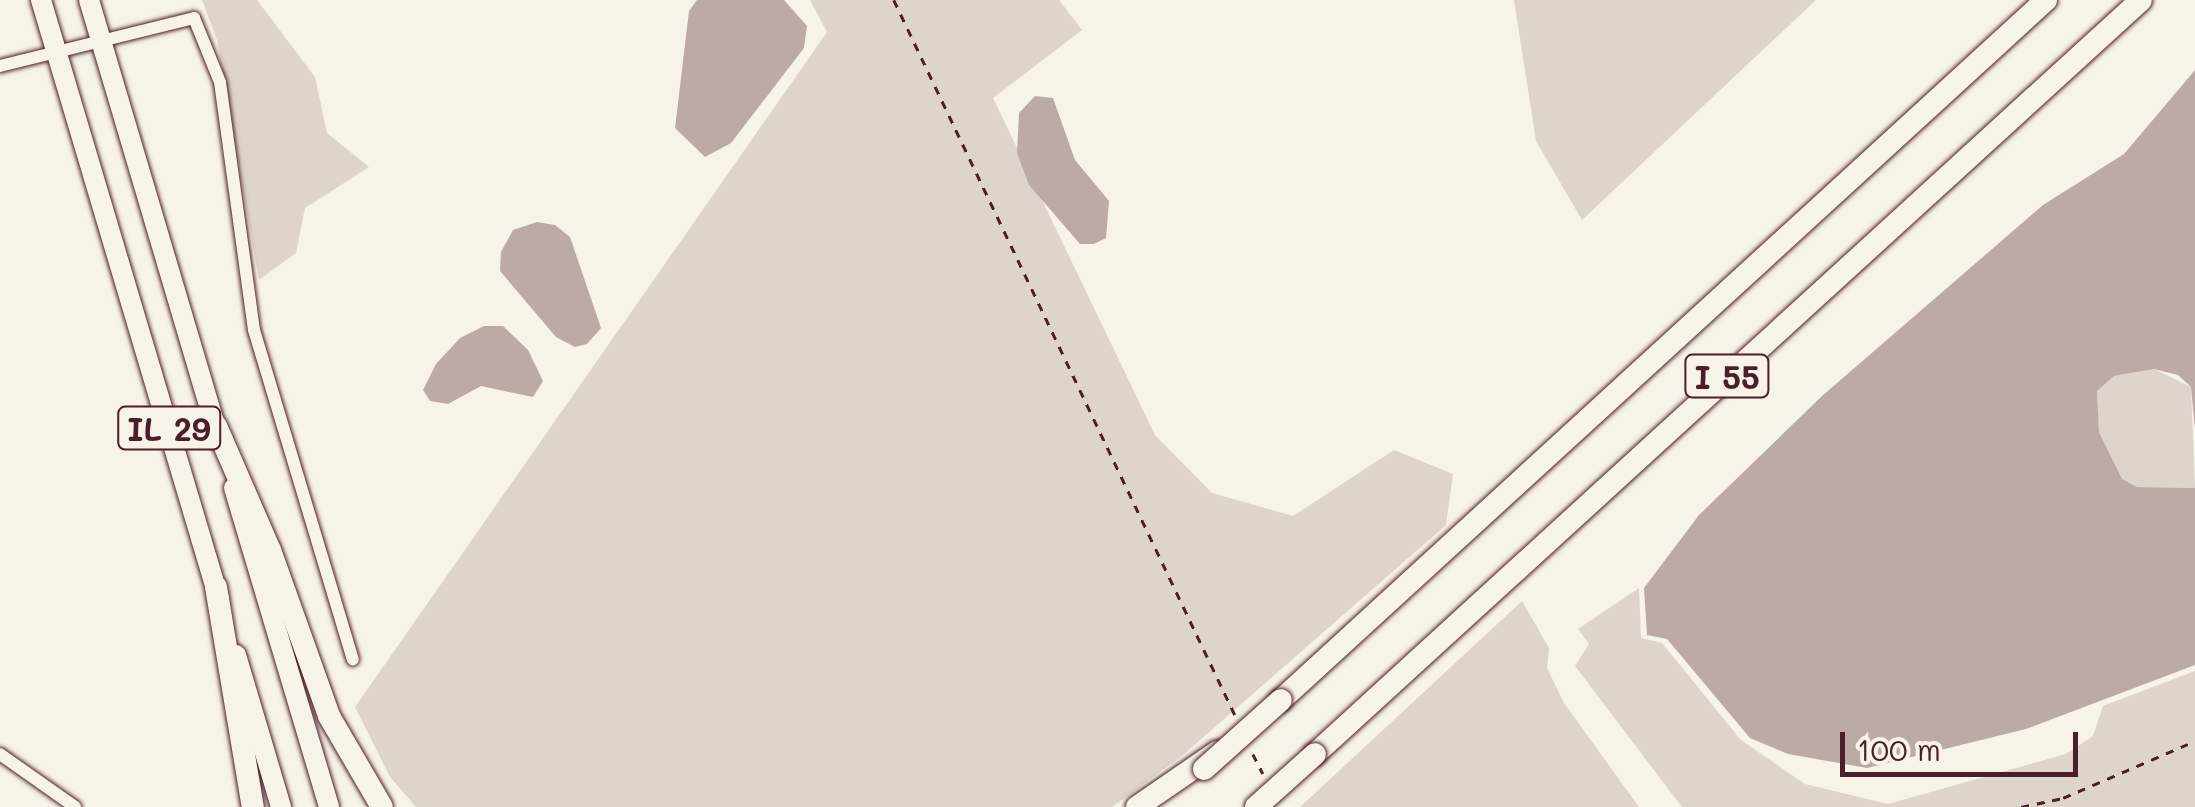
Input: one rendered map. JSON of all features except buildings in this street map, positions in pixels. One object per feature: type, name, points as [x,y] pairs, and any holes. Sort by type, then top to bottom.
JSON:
[{"type":"highway","name":"IL 29","points":[[41,0],[281,807]]},
{"type":"highway","name":"IL 29","points":[[89,0],[328,807]]},
{"type":"highway","name":"I 55","points":[[1161,807],[2046,0]]},
{"type":"highway","name":"I 55","points":[[1266,801],[2141,0]]},
{"type":"highway","points":[[216,426],[270,550],[329,716],[382,807]]},
{"type":"highway","points":[[216,587],[253,807]]},
{"type":"highway","points":[[1136,807],[1202,766]]},
{"type":"street","points":[[0,66],[194,18],[210,45],[254,330],[353,659]]},
{"type":"street","points":[[0,754],[75,807]]},
{"type":"path","points":[[894,0],[1241,731],[1266,801]]},
{"type":"path","points":[[2020,807],[2062,798],[2195,742]]},
{"type":"shaded area","points":[[202,0],[257,0],[315,77],[327,133],[369,167],[305,208],[296,253],[259,280],[217,40]]},
{"type":"shaded area","points":[[697,0],[784,0],[807,26],[804,48],[731,143],[705,157],[675,128],[689,11]]},
{"type":"shaded area","points":[[810,0],[1059,0],[1082,30],[993,98],[1155,435],[1212,493],[1293,516],[1394,450],[1453,474],[1446,525],[1183,755],[1112,807],[416,807],[390,777],[355,707],[827,32]]},
{"type":"shaded area","points":[[1514,0],[1816,0],[1582,220],[1536,141]]},
{"type":"shaded area","points":[[2195,70],[2195,429],[2191,387],[2178,375],[2154,369],[2114,376],[2097,391],[2099,432],[2122,479],[2137,487],[2195,488],[2195,665],[2026,729],[1867,768],[1788,754],[1750,738],[1667,639],[1647,635],[1644,588],[1699,515],[1822,396],[2043,205],[2124,154]]},
{"type":"shaded area","points":[[1035,96],[1053,98],[1075,160],[1109,201],[1106,238],[1094,244],[1080,244],[1029,185],[1017,153],[1019,113]]},
{"type":"shaded area","points":[[537,222],[555,225],[570,237],[601,328],[587,344],[575,347],[556,337],[500,271],[501,252],[513,230]]},
{"type":"shaded area","points":[[484,326],[503,326],[528,350],[543,381],[533,397],[481,386],[448,404],[430,401],[423,390],[436,364],[460,338]]},
{"type":"shaded area","points":[[2154,369],[2191,387],[2195,488],[2137,487],[2122,480],[2099,432],[2097,391],[2114,376]]},
{"type":"shaded area","points":[[1639,588],[1641,638],[1662,643],[1741,740],[1805,784],[1888,804],[2066,754],[2093,736],[2103,706],[2195,671],[2195,807],[1682,807],[1575,666],[1589,644],[1578,629]]},
{"type":"shaded area","points":[[1522,601],[1549,648],[1547,668],[1564,703],[1639,807],[1300,807]]}]
